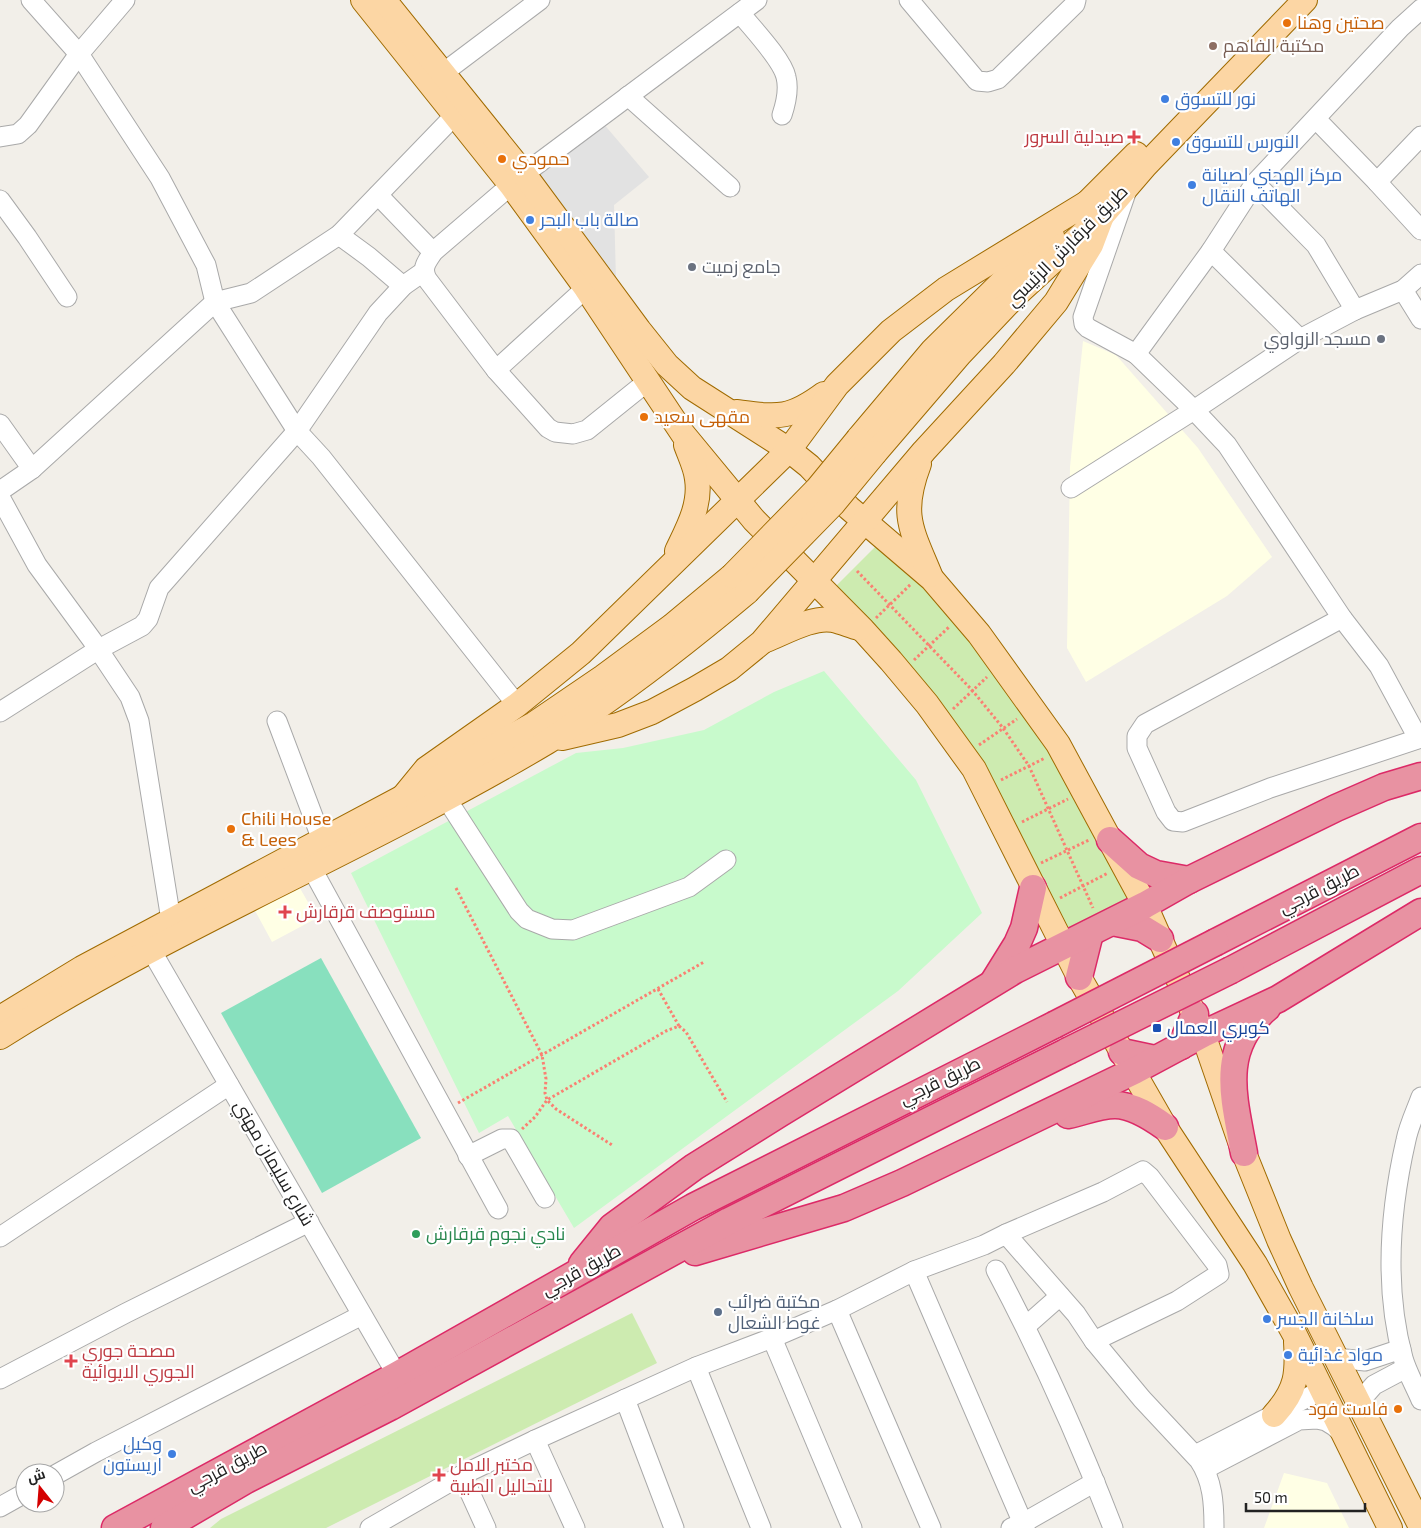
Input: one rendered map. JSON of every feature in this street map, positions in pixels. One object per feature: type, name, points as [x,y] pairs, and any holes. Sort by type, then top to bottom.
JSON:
[{"type":"highway","points":[[574,1274],[612,1227],[694,1167],[992,984],[1189,880],[1336,808],[1384,787],[1421,776]]},
{"type":"highway","name":"طريق قرجي","points":[[154,1521],[397,1375],[693,1207],[1421,837]]},
{"type":"highway","points":[[1103,839],[1139,866],[1156,874],[1189,880]]},
{"type":"highway","name":"طريق قرجي","points":[[115,1528],[154,1521],[246,1480],[390,1407],[729,1221],[1231,970],[1421,870]]},
{"type":"highway","points":[[992,984],[1017,944],[1041,885]]},
{"type":"highway","points":[[1244,1153],[1233,1090],[1235,1055],[1239,1043],[1258,1015],[1278,999],[1421,912]]},
{"type":"highway","points":[[1101,927],[1142,928],[1160,939]]},
{"type":"highway","points":[[1080,977],[1101,927]]},
{"type":"highway","points":[[639,1269],[844,1208],[902,1183],[1048,1112],[1193,1031],[1278,999]]},
{"type":"highway","points":[[1048,1112],[1062,1116],[1115,1105],[1128,1107],[1150,1116],[1165,1127]]},
{"type":"highway","points":[[199,1528],[213,1511],[246,1480]]},
{"type":"main road","points":[[363,0],[460,108],[667,365],[692,388],[732,412],[789,450],[809,466],[979,634],[1058,744],[1103,839],[1144,905],[1160,939],[1193,1031],[1279,1240],[1301,1288],[1421,1527]]},
{"type":"main road","points":[[384,0],[443,73],[460,108]]},
{"type":"main road","name":"طريق قرقارش الرئيسي","points":[[1096,208],[1285,0]]},
{"type":"main road","name":"طريق قرقارش الرئيسي","points":[[740,584],[817,489],[867,446],[934,350],[1001,282],[1130,184],[1305,0]]},
{"type":"main road","points":[[517,180],[683,434],[754,520],[807,574],[867,627],[927,704],[974,769],[1041,885],[1064,946],[1080,977],[1137,1061],[1165,1127],[1240,1241],[1296,1335],[1390,1528]]},
{"type":"main road","points":[[403,797],[426,769],[517,705],[581,653],[789,450],[837,385],[891,331],[946,289],[1096,208]]},
{"type":"main road","points":[[762,642],[807,574],[840,550],[857,515],[924,451],[1004,364],[1056,302],[1091,245],[1096,208]]},
{"type":"main road","points":[[732,412],[769,416],[786,415],[805,408],[837,385]]},
{"type":"main road","points":[[670,566],[688,528],[697,503],[697,479],[683,434]]},
{"type":"main road","points":[[924,451],[912,481],[908,501],[908,515],[924,579]]},
{"type":"main road","points":[[762,475],[793,463],[809,466]]},
{"type":"main road","points":[[754,520],[752,507],[762,475]]},
{"type":"main road","points":[[1,1030],[151,950],[446,798],[548,741],[622,691],[687,642],[740,584]]},
{"type":"main road","points":[[1,1030],[82,968],[403,797],[534,724],[603,677],[672,626],[740,584]]},
{"type":"main road","points":[[548,741],[618,725],[652,712],[695,690],[729,669],[762,642],[809,622],[832,620],[867,627]]},
{"type":"main road","points":[[1274,1415],[1291,1393],[1295,1380],[1297,1366],[1296,1335]]},
{"type":"main road","points":[[1344,1435],[1364,1412]]},
{"type":"street","points":[[31,0],[79,54],[160,178],[206,265],[215,302],[297,431],[322,457],[517,705]]},
{"type":"street","points":[[0,137],[18,134],[28,125],[79,54],[125,0]]},
{"type":"street","points":[[443,73],[540,0]]},
{"type":"street","points":[[648,382],[587,430],[573,434],[555,432],[548,428],[496,370],[426,278],[423,272],[424,265],[433,252],[517,180],[757,0]]},
{"type":"street","points":[[909,0],[977,81],[988,82],[998,78],[1075,4],[1076,0]]},
{"type":"street","points":[[1136,354],[1211,251],[1255,183],[1421,9]]},
{"type":"street","points":[[740,13],[781,65],[786,76],[786,103],[782,115]]},
{"type":"street","points":[[628,96],[730,187]]},
{"type":"street","points":[[0,491],[32,469],[215,302],[251,293],[339,236],[460,108]]},
{"type":"street","points":[[1316,119],[1421,230]]},
{"type":"street","points":[[1377,182],[1421,136]]},
{"type":"street","points":[[1255,183],[1316,245],[1355,310]]},
{"type":"street","points":[[1130,184],[1083,316],[1084,324],[1136,354],[1227,445],[1342,618],[1379,666],[1419,738],[1270,788],[1183,822],[1173,821],[1166,812],[1137,748],[1137,736],[1145,724],[1342,618]]},
{"type":"street","points":[[378,195],[433,252]]},
{"type":"street","points":[[0,200],[67,296]]},
{"type":"street","points":[[339,236],[369,257],[403,286]]},
{"type":"street","points":[[1211,251],[1300,339]]},
{"type":"street","points":[[0,712],[98,649],[142,626],[148,618],[159,588],[297,431],[378,313],[403,286],[423,272]]},
{"type":"street","points":[[1071,488],[1194,410],[1300,339],[1355,310],[1403,290],[1421,274]]},
{"type":"street","points":[[496,370],[586,288]]},
{"type":"street","points":[[1403,290],[1421,319]]},
{"type":"street","points":[[0,424],[32,469]]},
{"type":"street","points":[[0,497],[37,565],[130,697],[139,721],[171,920]]},
{"type":"street","points":[[276,722],[322,840]]},
{"type":"street","points":[[446,798],[519,912],[527,919],[552,930],[573,930],[689,887],[726,860]]},
{"type":"street","points":[[311,867],[498,1209]]},
{"type":"street","name":"شارع سليمان مهني","points":[[151,950],[397,1375]]},
{"type":"street","points":[[0,1237],[229,1085]]},
{"type":"street","points":[[1421,1097],[1406,1138],[1396,1197],[1391,1249],[1393,1297],[1401,1349],[1406,1368],[1421,1400]]},
{"type":"street","points":[[468,1156],[502,1139],[511,1139],[545,1198]]},
{"type":"street","points":[[370,1528],[462,1475],[535,1440],[696,1367],[772,1338],[837,1310],[914,1271],[984,1245],[1103,1192],[1143,1171],[1150,1177],[1217,1265],[1219,1274],[1178,1300],[1094,1341]]},
{"type":"street","points":[[0,1379],[126,1313],[308,1222]]},
{"type":"street","points":[[1006,1234],[1076,1314],[1094,1341],[1142,1399],[1200,1462],[1212,1495],[1214,1528]]},
{"type":"street","points":[[996,1270],[1026,1326],[1095,1482],[1113,1528]]},
{"type":"street","points":[[914,1271],[1020,1526],[1095,1482]]},
{"type":"street","points":[[1026,1326],[1060,1296]]},
{"type":"street","points":[[837,1310],[931,1528]]},
{"type":"street","points":[[65,1469],[362,1315]]},
{"type":"street","points":[[772,1338],[852,1528]]},
{"type":"street","points":[[1336,1358],[1365,1362],[1401,1349]]},
{"type":"street","points":[[696,1367],[761,1528]]},
{"type":"street","points":[[1364,1412],[1374,1384],[1406,1368]]},
{"type":"street","points":[[1200,1462],[1274,1415],[1322,1390]]},
{"type":"street","points":[[625,1399],[674,1528]]},
{"type":"street","points":[[1200,1462],[1299,1420],[1317,1419],[1334,1426],[1344,1435]]},
{"type":"street","points":[[535,1440],[575,1528]]},
{"type":"street","points":[[462,1475],[486,1528]]},
{"type":"street","points":[[0,1507],[15,1499]]},
{"type":"path","points":[[850,577],[864,565]]},
{"type":"path","points":[[857,571],[972,690],[1003,728],[1029,766],[1101,927]]},
{"type":"path","points":[[867,627],[890,605],[924,579]]},
{"type":"path","points":[[908,666],[949,626]]},
{"type":"path","points":[[947,714],[989,675]]},
{"type":"path","points":[[972,750],[1020,717]]},
{"type":"path","points":[[999,781],[1045,758]]},
{"type":"path","points":[[1015,826],[1075,795]]},
{"type":"path","points":[[1041,885],[1066,851],[1103,839]]},
{"type":"path","points":[[1041,885],[1082,886],[1113,870]]},
{"type":"path","points":[[456,888],[542,1055],[547,1100],[556,1109],[612,1145]]},
{"type":"path","points":[[444,1111],[704,962]]},
{"type":"path","points":[[658,989],[727,1102]]},
{"type":"path","points":[[511,1139],[535,1116],[547,1100],[666,1031],[680,1026]]},
{"type":"shaded area","points":[[596,115],[649,177],[614,205],[616,280],[530,164]]},
{"type":"shaded area","points":[[1083,341],[1116,355],[1198,448],[1272,557],[1227,596],[1086,682],[1067,648],[1070,467]]},
{"type":"shaded area","name":"مستوصف قرقارش","points":[[297,883],[317,918],[272,942],[253,907]]},
{"type":"shaded area","points":[[1284,1473],[1327,1483],[1349,1528],[1264,1528]]},
{"type":"green space","points":[[881,541],[930,588],[1030,710],[1131,899],[1068,932],[970,751],[832,590]]},
{"type":"green space","points":[[824,671],[916,780],[982,913],[898,991],[574,1228],[508,1116],[479,1133],[351,873],[576,753],[623,748],[704,730],[774,692]]},
{"type":"green space","points":[[321,958],[421,1138],[322,1193],[221,1013]]},
{"type":"green space","points":[[632,1313],[657,1363],[326,1528],[210,1528],[221,1519]]},
{"type":"place","name":"صحتين وهنا","points":[[1287,23]]},
{"type":"place","name":"مكتبة الفاهم","points":[[1213,46]]},
{"type":"place","name":"نور للتسوق","points":[[1165,99]]},
{"type":"place","name":"صيدلية السرور","points":[[1134,137]]},
{"type":"place","name":"النورس للتسوق","points":[[1176,142]]},
{"type":"place","name":"حمودي","points":[[502,159]]},
{"type":"place","name":"مركز الهجني لصيانة الهاتف النقال","points":[[1192,185]]},
{"type":"place","name":"صالة باب البحر","points":[[530,220]]},
{"type":"place","name":"جامع زميت","points":[[692,267]]},
{"type":"place","name":"مسجد الزواوي","points":[[1381,339]]},
{"type":"place","name":"مقهى سعيد","points":[[644,417]]},
{"type":"place","name":"Chili House & Lees","points":[[231,829]]},
{"type":"place","name":"مستوصف قرقارش","points":[[285,912]]},
{"type":"place","name":"كوبري العمال","points":[[1157,1028]]},
{"type":"place","name":"نادي نجوم قرقارش","points":[[416,1234]]},
{"type":"place","name":"مكتبة ضرائب غوط الشعال","points":[[718,1312]]},
{"type":"place","name":"سلخانة الجسر","points":[[1267,1319]]},
{"type":"place","name":"مواد غذائية","points":[[1288,1355]]},
{"type":"place","name":"مصحة جوري الجوري الايوائية","points":[[71,1361]]},
{"type":"place","name":"فاست فود","points":[[1398,1409]]},
{"type":"place","name":"وكيل اريستون","points":[[172,1454]]},
{"type":"place","name":"مختبر الامل للتحاليل الطبية","points":[[439,1475]]}]
